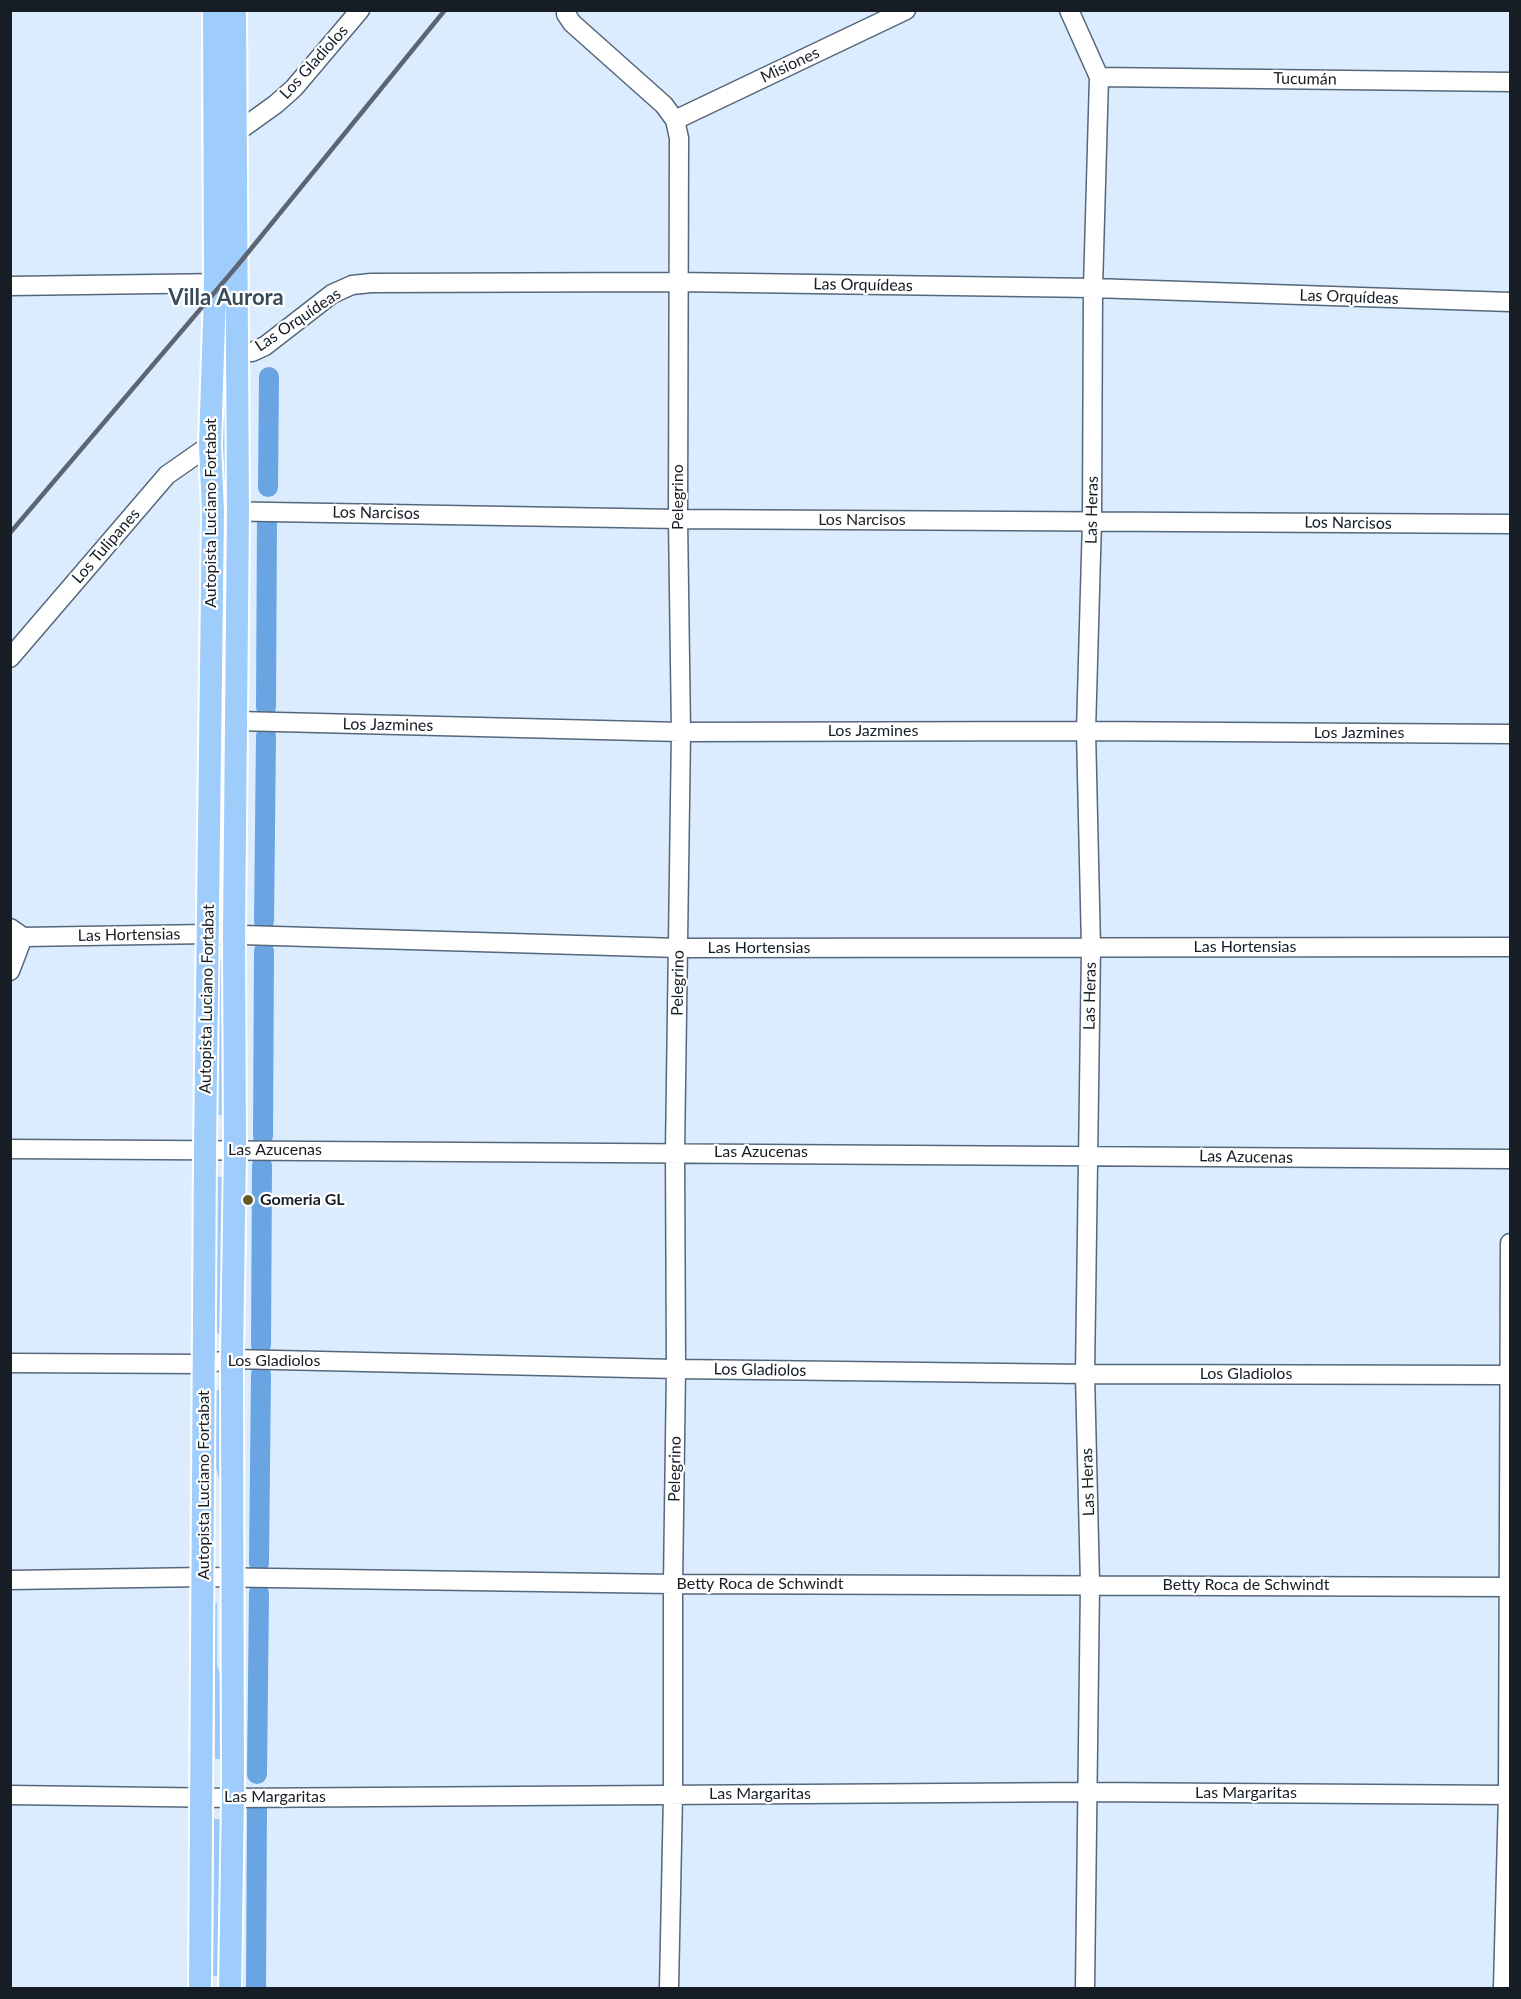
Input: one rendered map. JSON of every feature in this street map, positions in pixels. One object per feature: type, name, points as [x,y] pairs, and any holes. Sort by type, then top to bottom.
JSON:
[{"type":"main road","name":"Autopista Luciano Fortabat","points":[[214,10],[226,283],[237,352],[235,1150],[232,1359],[234,1577],[230,1989]]},
{"type":"main road","name":"Autopista Luciano Fortabat","points":[[200,1989],[213,511],[210,445],[226,283],[237,132],[235,10]]},
{"type":"street","name":"Los Gladiolos","points":[[237,132],[294,88],[360,10]]},
{"type":"street","name":"Misiones","points":[[675,120],[906,10]]},
{"type":"street","name":"Las Heras","points":[[1069,10],[1099,77],[1093,288],[1092,520],[1086,731],[1091,948],[1084,1374],[1090,1584],[1085,1989]]},
{"type":"street","points":[[569,17],[664,105],[675,120]]},
{"type":"street","name":"Tucumán","points":[[1099,77],[1510,82]]},
{"type":"street","name":"Pelegrino","points":[[669,1989],[673,1795],[675,1152],[681,732],[677,282],[679,138],[675,120]]},
{"type":"street","name":"Las Orquídeas","points":[[237,352],[252,352],[265,346],[332,294],[352,285],[371,283],[677,282],[1093,288],[1510,302]]},
{"type":"street","points":[[10,286],[226,283]]},
{"type":"street","name":"Los Tulipanes","points":[[10,657],[166,475],[210,445]]},
{"type":"street","name":"Los Narcisos","points":[[213,511],[678,519],[1510,524]]},
{"type":"street","name":"Los Jazmines","points":[[237,721],[681,732],[1086,731],[1510,734]]},
{"type":"street","points":[[10,971],[17,933]]},
{"type":"street","name":"Las Hortensias","points":[[17,933],[208,934],[679,948],[1510,947]]},
{"type":"street","name":"Las Azucenas","points":[[10,1149],[1510,1159]]},
{"type":"street","points":[[1503,1989],[1509,1795],[1510,1243]]},
{"type":"street","name":"Los Gladiolos","points":[[10,1363],[205,1364],[232,1359],[676,1369],[1084,1374],[1510,1375]]},
{"type":"street","name":"Betty Roca de Schwindt","points":[[10,1580],[234,1577],[673,1584],[1510,1587]]},
{"type":"street","name":"Las Margaritas","points":[[10,1795],[201,1798],[1089,1792],[1509,1795]]},
{"type":"shaded area","points":[[222,304],[230,304],[229,480],[222,480]]},
{"type":"shaded area","points":[[222,529],[229,529],[224,841],[219,824]]},
{"type":"shaded area","points":[[218,959],[221,959],[221,1021],[225,1037],[225,1115],[218,1115]]},
{"type":"shaded area","points":[[215,1177],[222,1177],[222,1334],[215,1333]]},
{"type":"shaded area","points":[[216,1390],[223,1390],[221,1485],[216,1468]]},
{"type":"shaded area","points":[[215,1603],[217,1603],[217,1665],[222,1681],[222,1759],[215,1759]]},
{"type":"shaded area","points":[[214,1819],[221,1819],[221,1976],[213,1976]]},
{"type":"waterway","points":[[268,487],[269,377]]},
{"type":"waterway","points":[[266,707],[267,516]]},
{"type":"waterway","points":[[264,921],[266,736]]},
{"type":"waterway","points":[[263,1136],[264,951]]},
{"type":"waterway","points":[[261,1345],[262,1165]]},
{"type":"waterway","points":[[259,1563],[261,1374]]},
{"type":"waterway","points":[[257,1774],[259,1593]]},
{"type":"waterway","points":[[256,1988],[257,1804]]},
{"type":"railway","points":[[10,533],[237,266],[445,10]]},
{"type":"place","name":"Gomeria GL","points":[[248,1200]]},
{"type":"district","name":"Villa Aurora","points":[[226,298]]}]
